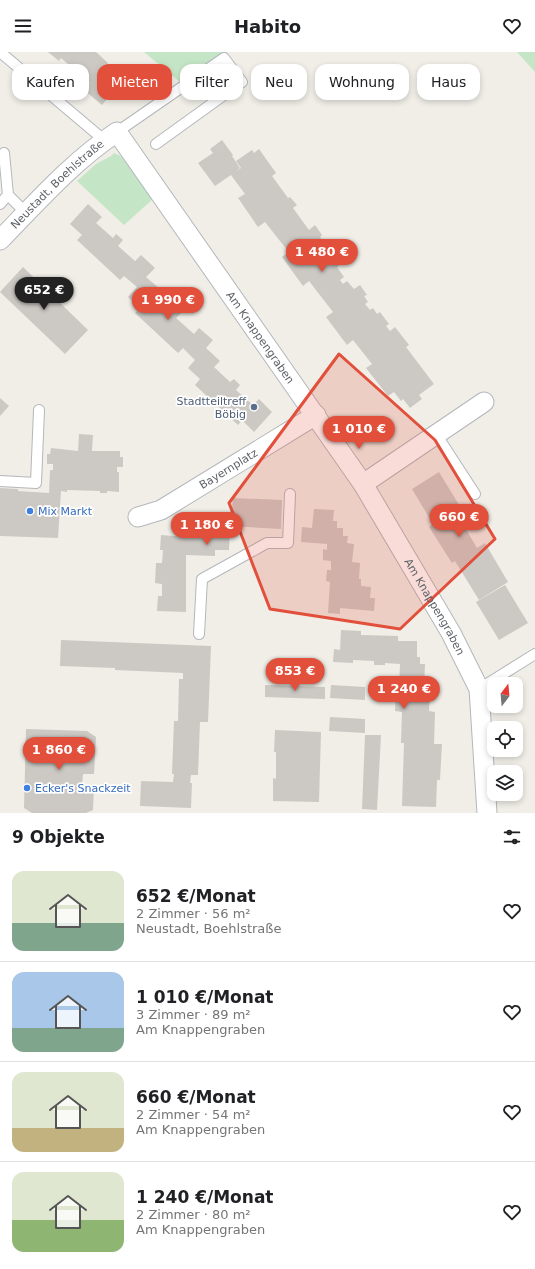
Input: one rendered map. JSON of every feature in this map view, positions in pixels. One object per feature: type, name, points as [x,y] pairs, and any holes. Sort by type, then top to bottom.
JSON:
[{"type":"street","name":"Neustadt, Boehlstraße","points":[[0,240],[64,175],[111,136]]},
{"type":"street","name":"Am Knappengraben","points":[[111,136],[316,415],[363,484],[451,633],[479,689],[488,813]]},
{"type":"street","points":[[363,484],[484,402]]},
{"type":"street","name":"Bayernplatz","points":[[138,517],[161,510],[316,415]]},
{"type":"lane","points":[[0,52],[111,136],[224,58],[242,82],[156,144]]},
{"type":"lane","points":[[4,153],[8,195],[26,213]]},
{"type":"lane","points":[[0,204],[8,195]]},
{"type":"lane","points":[[0,481],[36,483],[39,410]]},
{"type":"lane","points":[[436,434],[475,494]]},
{"type":"lane","points":[[199,634],[202,579],[267,543],[288,543],[290,494]]},
{"type":"lane","points":[[479,689],[535,654]]},
{"type":"highlighted area","points":[[339,354],[435,440],[495,539],[400,629],[270,609],[229,503]]},
{"type":"green space","points":[[144,52],[225,52],[207,64],[180,64],[180,82],[172,75],[172,64],[158,64]]},
{"type":"green space","points":[[517,52],[535,52],[535,72]]},
{"type":"green space","points":[[114,153],[126,160],[153,199],[124,225],[77,181],[96,164]]},
{"type":"building","points":[[48,52],[96,52],[108,63],[97,64],[97,100],[106,100],[102,105],[89,94],[89,64],[68,64],[61,58],[59,61]]},
{"type":"building","points":[[222,140],[240,168],[236,171],[241,168],[236,161],[252,150],[254,153],[259,149],[276,173],[272,176],[288,198],[290,197],[297,205],[293,208],[309,230],[315,225],[322,235],[320,237],[324,242],[319,246],[325,253],[328,251],[333,258],[335,257],[340,264],[337,267],[344,277],[340,280],[343,284],[347,281],[354,289],[360,285],[367,295],[364,296],[368,302],[365,304],[370,310],[373,308],[377,314],[380,312],[389,324],[386,326],[390,331],[395,327],[409,345],[406,347],[434,384],[419,395],[422,399],[410,408],[403,399],[401,401],[394,392],[388,396],[366,368],[372,364],[353,340],[347,345],[326,317],[333,312],[309,281],[303,286],[282,257],[289,252],[265,222],[258,227],[238,198],[245,194],[231,175],[215,186],[198,163],[213,153],[210,149]]},
{"type":"building","points":[[88,204],[102,217],[96,223],[113,238],[116,234],[123,240],[118,246],[135,261],[141,255],[155,268],[146,277],[160,289],[154,296],[171,311],[174,307],[181,313],[176,318],[194,334],[199,328],[213,340],[206,348],[220,361],[214,367],[230,382],[234,379],[240,385],[236,390],[253,405],[259,399],[272,412],[254,432],[242,420],[238,425],[195,385],[200,379],[188,368],[195,360],[183,348],[178,353],[135,313],[140,308],[128,297],[137,287],[124,276],[120,280],[77,240],[82,235],[70,224]]},
{"type":"building","points":[[23,267],[88,330],[65,354],[0,292]]},
{"type":"building","points":[[0,398],[9,406],[0,416]]},
{"type":"building","points":[[79,434],[93,435],[92,451],[120,451],[120,457],[123,457],[123,467],[117,467],[117,472],[119,472],[119,492],[107,491],[107,493],[100,493],[100,491],[61,491],[58,538],[0,536],[0,488],[49,493],[50,470],[53,470],[53,464],[47,464],[47,454],[50,454],[51,448],[78,451]]},
{"type":"building","points":[[439,472],[461,508],[455,511],[477,548],[485,543],[508,582],[479,600],[455,561],[452,563],[429,527],[433,524],[412,489]]},
{"type":"building","points":[[233,498],[282,500],[281,529],[230,526],[229,550],[215,550],[215,556],[186,555],[186,612],[157,611],[158,596],[162,596],[162,584],[155,583],[156,563],[162,563],[163,550],[160,550],[161,535],[187,537],[188,521],[201,522],[201,527],[216,526],[217,516],[231,517]]},
{"type":"building","points":[[314,509],[334,510],[333,521],[337,521],[337,528],[343,528],[343,536],[348,536],[347,543],[354,544],[352,562],[360,563],[359,579],[361,579],[361,586],[371,587],[370,598],[375,598],[374,611],[340,608],[340,614],[328,613],[330,582],[326,581],[327,570],[331,570],[331,561],[323,560],[323,549],[327,550],[327,544],[301,542],[302,527],[312,528]]},
{"type":"building","points":[[505,585],[528,623],[499,640],[476,602]]},
{"type":"building","points":[[341,630],[361,631],[361,635],[398,636],[398,641],[417,641],[417,657],[420,657],[420,664],[425,664],[424,689],[430,689],[429,711],[435,712],[434,744],[442,744],[440,780],[437,780],[436,807],[402,806],[404,743],[401,743],[402,712],[395,711],[396,688],[399,688],[400,664],[385,663],[385,665],[374,665],[374,661],[353,660],[353,663],[333,662],[334,649],[340,650]]},
{"type":"building","points":[[61,640],[211,646],[208,722],[200,722],[198,775],[191,775],[190,783],[192,783],[191,808],[140,806],[141,781],[173,782],[174,721],[178,721],[179,679],[183,679],[183,673],[60,666]]},
{"type":"building","points":[[265,685],[325,687],[325,699],[265,697]]},
{"type":"building","points":[[331,685],[365,687],[365,700],[330,698]]},
{"type":"building","points":[[330,717],[365,719],[365,733],[329,731]]},
{"type":"building","points":[[26,729],[87,731],[96,737],[94,774],[83,774],[82,786],[94,787],[93,810],[86,813],[32,813],[24,808]]},
{"type":"building","points":[[275,730],[321,732],[319,802],[273,801],[273,778],[276,779],[276,752],[274,752]]},
{"type":"building","points":[[365,735],[381,735],[377,810],[362,809]]},
{"type":"place","name":"Stadtteiltreff Böbig","points":[[254,407]]},
{"type":"place","name":"Mix Markt","points":[[30,511]]},
{"type":"place","name":"Ecker's Snackzeit","points":[[27,788]]}]
